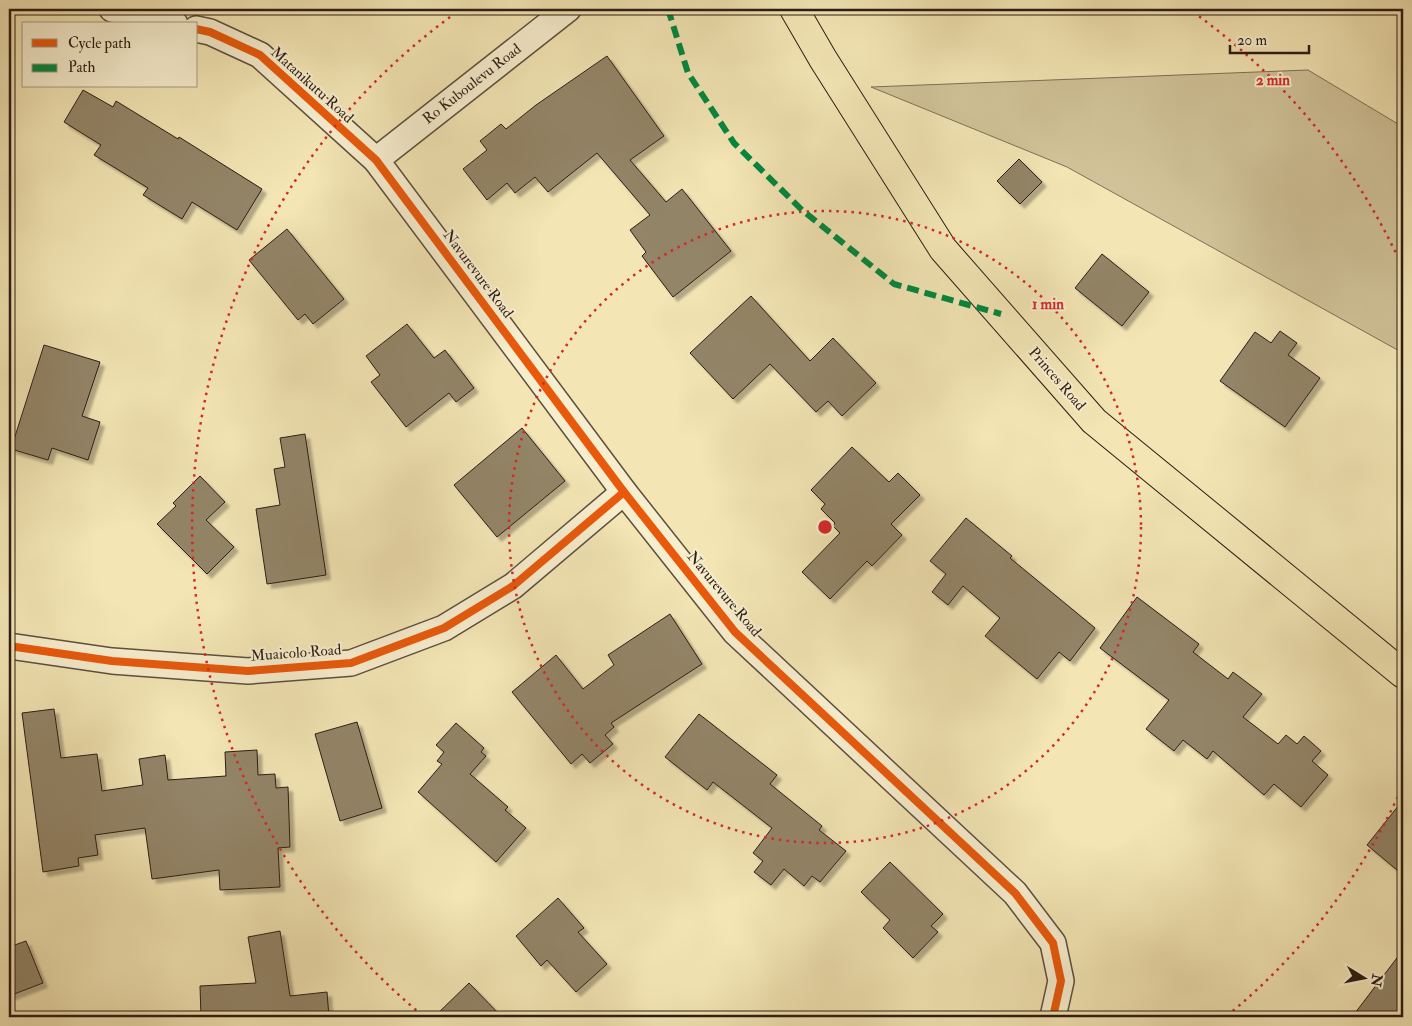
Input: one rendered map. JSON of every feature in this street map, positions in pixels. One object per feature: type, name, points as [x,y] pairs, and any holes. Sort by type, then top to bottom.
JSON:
[{"type":"main road","name":"Princes Road","points":[[794,9],[823,59],[943,249],[1094,421],[1403,674]]},
{"type":"street","points":[[112,9],[167,22]]},
{"type":"street","name":"Ro Kuboulevu Road","points":[[376,160],[568,9]]},
{"type":"street","name":"Matanikutu Road","points":[[198,29],[210,32],[260,55],[376,160]]},
{"type":"street","name":"Navurevure Road","points":[[376,160],[624,492],[734,632],[1015,893],[1053,943],[1061,981],[1053,1017]]},
{"type":"street","name":"Muaicolo Road","points":[[9,646],[112,661],[248,671],[351,663],[444,628],[513,586],[624,492]]},
{"type":"shaded area","points":[[1308,70],[1403,127],[1403,353],[1067,167],[871,87]]},
{"type":"building","points":[[607,56],[664,136],[630,160],[666,202],[682,189],[731,251],[673,297],[642,256],[646,252],[630,230],[650,215],[597,153],[548,192],[535,177],[515,193],[507,183],[487,200],[463,169],[487,150],[480,141],[501,124],[506,129],[536,105]]},
{"type":"building","points":[[83,90],[113,107],[116,101],[178,139],[179,137],[262,189],[237,230],[192,202],[182,219],[143,195],[148,188],[94,155],[101,145],[64,122]]},
{"type":"building","points":[[1019,159],[1042,182],[1020,204],[997,181]]},
{"type":"building","points":[[287,229],[344,299],[313,324],[305,314],[298,320],[249,260]]},
{"type":"building","points":[[1102,254],[1149,292],[1122,326],[1075,288]]},
{"type":"building","points":[[751,296],[810,361],[833,338],[876,383],[842,416],[828,401],[816,412],[770,364],[733,399],[690,353]]},
{"type":"building","points":[[407,324],[434,358],[445,350],[474,388],[456,402],[449,393],[406,427],[371,382],[380,375],[366,356]]},
{"type":"building","points":[[1280,331],[1297,343],[1288,355],[1320,378],[1285,427],[1220,381],[1255,332],[1271,343]]},
{"type":"building","points":[[44,345],[100,362],[82,416],[100,422],[88,460],[52,448],[48,460],[11,449]]},
{"type":"building","points":[[522,428],[565,481],[497,537],[454,485]]},
{"type":"building","points":[[305,434],[326,575],[267,584],[256,509],[280,505],[274,469],[285,467],[280,438]]},
{"type":"building","points":[[852,447],[889,482],[898,473],[920,495],[891,524],[902,535],[872,566],[867,561],[830,599],[802,572],[840,533],[833,526],[835,523],[821,509],[825,504],[811,490]]},
{"type":"building","points":[[200,476],[225,502],[206,520],[234,547],[207,574],[157,524],[176,506],[173,503]]},
{"type":"building","points":[[966,518],[1012,556],[1010,558],[1095,628],[1070,661],[1059,652],[1037,679],[985,636],[1000,618],[963,586],[948,605],[932,592],[946,574],[930,561]]},
{"type":"building","points":[[1137,597],[1199,644],[1193,652],[1228,679],[1233,672],[1262,694],[1243,717],[1278,744],[1286,735],[1297,744],[1304,736],[1321,751],[1312,761],[1328,775],[1301,807],[1274,784],[1264,795],[1213,751],[1207,759],[1183,740],[1174,751],[1146,729],[1169,700],[1100,648]]},
{"type":"building","points":[[670,614],[702,664],[611,723],[614,727],[605,735],[613,744],[590,763],[582,754],[571,764],[512,692],[556,655],[583,689],[614,665],[608,655]]},
{"type":"building","points":[[54,709],[61,758],[97,754],[102,791],[143,785],[139,759],[165,755],[168,780],[226,776],[225,752],[257,750],[258,775],[275,774],[276,788],[288,787],[290,847],[278,848],[280,887],[220,890],[219,870],[152,879],[145,828],[95,835],[98,855],[78,858],[79,866],[43,872],[22,713]]},
{"type":"building","points":[[699,714],[777,775],[770,784],[822,826],[819,830],[846,851],[820,882],[812,876],[804,886],[784,869],[771,885],[754,872],[763,861],[753,853],[772,828],[713,782],[707,790],[665,757]]},
{"type":"building","points":[[357,722],[382,808],[340,821],[315,734]]},
{"type":"building","points":[[456,723],[484,748],[481,752],[486,756],[470,774],[508,807],[505,810],[526,828],[496,862],[418,792],[442,764],[437,761],[444,752],[436,745]]},
{"type":"building","points":[[1403,800],[1403,875],[1367,845]]},
{"type":"building","points":[[890,862],[943,914],[931,926],[938,932],[913,958],[883,928],[890,920],[861,892]]},
{"type":"building","points":[[558,898],[584,928],[578,932],[607,964],[576,992],[547,960],[541,966],[516,936]]},
{"type":"building","points":[[280,931],[290,996],[327,992],[329,1017],[201,1017],[200,986],[256,983],[248,937]]},
{"type":"building","points":[[26,941],[43,983],[9,996],[9,947]]},
{"type":"building","points":[[1403,950],[1403,1017],[1352,1017]]},
{"type":"building","points":[[469,983],[502,1017],[434,1017]]},
{"type":"marked path","points":[[668,9],[688,73],[734,143],[802,210],[894,284],[1001,314]]},
{"type":"cycle path","points":[[198,29],[210,32],[260,55],[376,160],[624,492],[735,632],[1015,893],[1053,943],[1061,981],[1053,1017]]},
{"type":"cycle path","points":[[9,646],[112,661],[248,671],[351,663],[444,628],[513,586],[624,492]]}]
